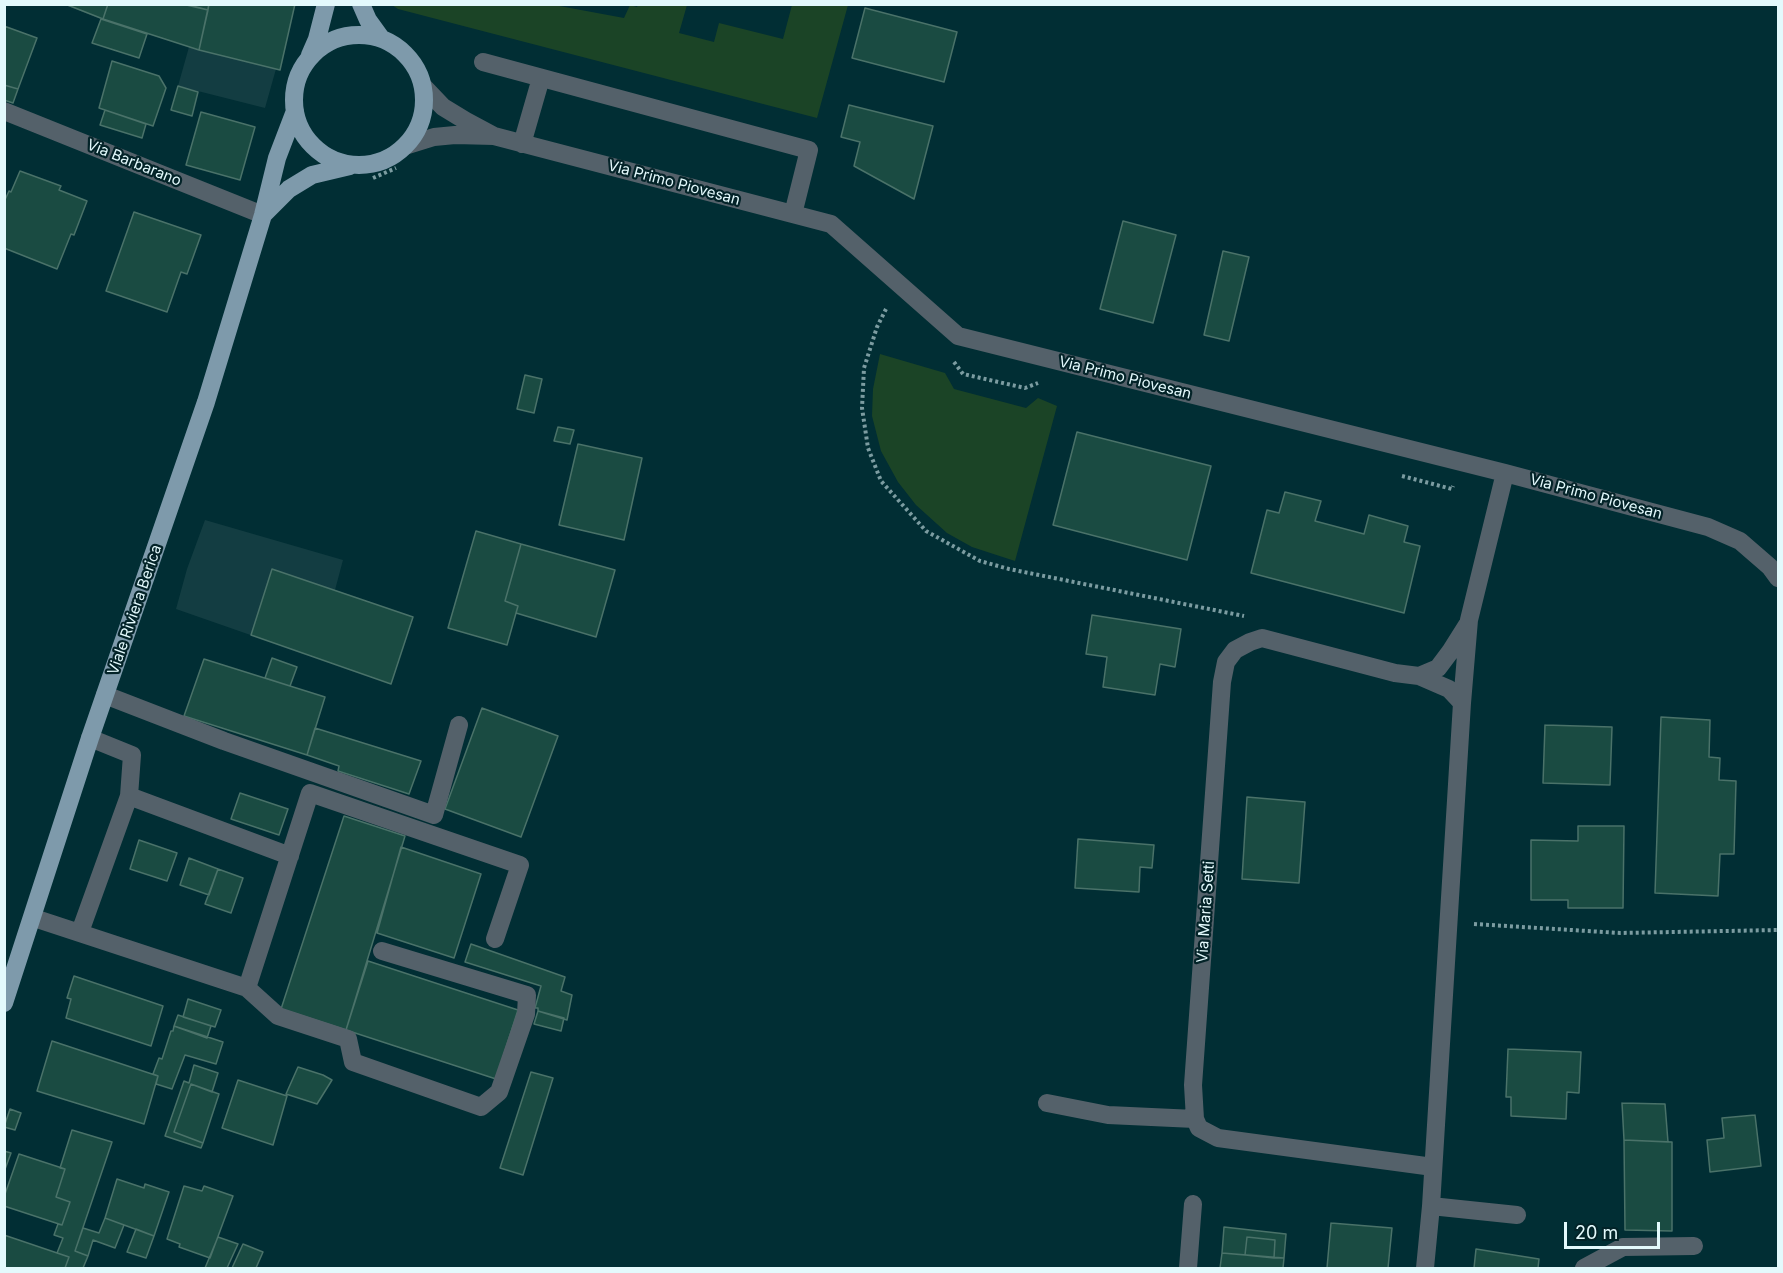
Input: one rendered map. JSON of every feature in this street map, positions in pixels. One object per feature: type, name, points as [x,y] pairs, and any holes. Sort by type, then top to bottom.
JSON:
[{"type":"main road","points":[[308,59],[333,40],[349,35],[381,38],[396,46],[417,70],[423,86],[422,118],[415,133],[405,146],[365,172],[332,159],[319,151],[300,126],[295,111],[294,93],[299,75],[317,39],[326,4]]},
{"type":"main road","points":[[361,4],[368,20],[381,38]]},
{"type":"main road","name":"Viale Riviera Berica","points":[[4,1003],[34,918],[90,738],[206,402],[263,215],[277,158],[295,111]]},
{"type":"main road","name":"Viale Riviera Berica","points":[[263,215],[289,189],[312,175],[335,168],[365,172]]},
{"type":"street","points":[[483,62],[809,150],[793,214]]},
{"type":"street","points":[[522,144],[541,78]]},
{"type":"street","points":[[423,86],[443,107],[494,136]]},
{"type":"street","name":"Via Barbarano","points":[[4,111],[263,215]]},
{"type":"street","points":[[405,146],[445,136],[494,136]]},
{"type":"street","name":"Via Primo Piovesan","points":[[494,136],[831,224],[958,336],[1505,473],[1708,527],[1740,541],[1779,578]]},
{"type":"street","points":[[1425,1269],[1469,620],[1505,473]]},
{"type":"street","points":[[1419,676],[1438,668],[1469,620]]},
{"type":"street","name":"Via Maria Setti","points":[[1195,1119],[1193,1085],[1222,682],[1226,662],[1234,650],[1262,638],[1378,669],[1419,676],[1449,689],[1462,703]]},
{"type":"street","points":[[105,695],[224,741],[434,815],[459,725]]},
{"type":"street","points":[[80,932],[129,796],[132,755],[90,738]]},
{"type":"street","points":[[247,988],[310,793],[520,865],[495,939]]},
{"type":"street","points":[[129,796],[290,856]]},
{"type":"street","points":[[34,918],[247,988],[278,1016],[348,1040],[353,1062],[481,1107],[499,1092],[526,1014],[527,995],[382,951]]},
{"type":"street","points":[[1047,1102],[1107,1115],[1195,1119],[1199,1128],[1218,1137],[1433,1167]]},
{"type":"street","points":[[1188,1269],[1193,1204]]},
{"type":"street","points":[[1431,1206],[1517,1215]]},
{"type":"street","points":[[1584,1269],[1623,1247],[1694,1246]]},
{"type":"path","points":[[365,172],[398,167]]},
{"type":"path","points":[[878,302],[886,309],[877,327],[864,368],[862,408],[868,448],[881,481],[926,531],[980,561],[1009,569],[1251,617]]},
{"type":"path","points":[[1448,922],[1620,933],[1779,930]]},
{"type":"shaded area","points":[[65,5],[294,5],[265,108],[178,86],[189,47]]},
{"type":"shaded area","points":[[205,520],[343,560],[335,590],[413,617],[391,684],[176,609],[187,569]]},
{"type":"green space","points":[[392,5],[554,5],[624,18],[630,5],[637,7],[638,5],[687,5],[679,33],[714,42],[719,23],[783,39],[792,5],[848,5],[817,118],[398,9]]},
{"type":"green space","points":[[880,354],[945,373],[954,389],[1026,408],[1038,398],[1057,406],[1015,561],[972,547],[947,533],[916,505],[898,482],[881,451],[872,416],[873,389]]},
{"type":"building","points":[[65,4],[108,4],[103,19]]},
{"type":"building","points":[[108,4],[182,4],[208,10],[199,50],[103,19]]},
{"type":"building","points":[[185,4],[209,4],[208,10]]},
{"type":"building","points":[[209,4],[295,4],[280,70],[199,50]]},
{"type":"building","points":[[865,8],[957,32],[944,82],[852,58]]},
{"type":"building","points":[[101,19],[147,34],[139,58],[92,43]]},
{"type":"building","points":[[4,26],[37,38],[18,89],[4,85]]},
{"type":"building","points":[[112,61],[159,76],[166,88],[153,126],[99,108]]},
{"type":"building","points":[[4,85],[18,89],[13,103],[4,100]]},
{"type":"building","points":[[178,86],[198,92],[192,116],[171,110]]},
{"type":"building","points":[[849,105],[933,126],[914,199],[854,166],[860,142],[841,137]]},
{"type":"building","points":[[105,110],[146,124],[142,138],[100,125]]},
{"type":"building","points":[[201,112],[255,127],[240,180],[186,165]]},
{"type":"building","points":[[20,171],[61,186],[59,190],[87,201],[74,235],[71,234],[57,269],[4,248],[4,202]]},
{"type":"building","points":[[134,212],[201,235],[187,274],[181,272],[167,312],[106,291]]},
{"type":"building","points":[[1123,221],[1176,235],[1153,323],[1100,309]]},
{"type":"building","points":[[1223,251],[1249,257],[1229,341],[1204,335]]},
{"type":"building","points":[[525,375],[542,379],[534,413],[517,409]]},
{"type":"building","points":[[558,427],[574,430],[570,444],[554,441]]},
{"type":"building","points":[[1077,432],[1211,466],[1187,560],[1053,525]]},
{"type":"building","points":[[578,444],[642,458],[624,540],[559,525]]},
{"type":"building","points":[[1285,492],[1321,501],[1315,521],[1364,534],[1369,515],[1408,526],[1404,542],[1420,546],[1404,613],[1251,573],[1267,510],[1279,513]]},
{"type":"building","points":[[476,531],[521,544],[505,601],[518,606],[507,645],[448,628]]},
{"type":"building","points":[[521,544],[615,570],[596,637],[516,613],[518,606],[505,601]]},
{"type":"building","points":[[272,569],[413,617],[391,684],[251,635]]},
{"type":"building","points":[[1092,615],[1181,629],[1175,667],[1160,664],[1155,695],[1103,687],[1107,657],[1086,654]]},
{"type":"building","points":[[272,658],[297,667],[290,686],[265,678]]},
{"type":"building","points":[[204,659],[325,697],[307,755],[184,716]]},
{"type":"building","points":[[482,708],[558,736],[521,837],[445,809]]},
{"type":"building","points":[[1661,717],[1710,720],[1709,757],[1720,758],[1719,780],[1736,781],[1734,854],[1720,854],[1718,896],[1655,893]]},
{"type":"building","points":[[1545,725],[1612,727],[1610,785],[1543,783]]},
{"type":"building","points":[[315,728],[421,761],[409,794],[338,771],[339,766],[307,755]]},
{"type":"building","points":[[240,793],[288,809],[279,835],[231,819]]},
{"type":"building","points":[[1247,797],[1305,802],[1299,883],[1242,879]]},
{"type":"building","points":[[344,816],[405,836],[346,1030],[281,1009]]},
{"type":"building","points":[[1578,826],[1624,826],[1623,908],[1568,908],[1568,900],[1531,900],[1531,840],[1578,841]]},
{"type":"building","points":[[1078,839],[1154,845],[1152,868],[1140,867],[1139,892],[1075,888]]},
{"type":"building","points":[[139,840],[177,853],[167,881],[130,869]]},
{"type":"building","points":[[401,847],[481,874],[454,958],[377,933]]},
{"type":"building","points":[[189,858],[218,869],[209,895],[180,885]]},
{"type":"building","points":[[218,869],[243,878],[231,913],[205,904]]},
{"type":"building","points":[[471,944],[565,977],[561,991],[572,995],[567,1020],[535,1008],[541,986],[465,962]]},
{"type":"building","points":[[368,961],[518,1010],[496,1079],[346,1030]]},
{"type":"building","points":[[74,976],[163,1006],[151,1046],[66,1018],[71,999],[67,998]]},
{"type":"building","points":[[188,999],[221,1010],[215,1027],[183,1017]]},
{"type":"building","points":[[538,1011],[564,1018],[561,1031],[534,1024]]},
{"type":"building","points":[[178,1015],[211,1026],[207,1038],[174,1026]]},
{"type":"building","points":[[174,1026],[223,1042],[216,1064],[185,1055],[172,1089],[156,1084],[158,1076],[153,1074],[159,1058],[162,1059]]},
{"type":"building","points":[[52,1041],[158,1076],[144,1124],[37,1091]]},
{"type":"building","points":[[1508,1049],[1581,1052],[1579,1093],[1567,1092],[1566,1119],[1511,1116],[1511,1097],[1506,1097]]},
{"type":"building","points":[[194,1065],[218,1073],[212,1092],[191,1084],[174,1132],[203,1143],[201,1148],[165,1136],[184,1081],[189,1083]]},
{"type":"building","points":[[298,1067],[332,1080],[317,1104],[286,1094]]},
{"type":"building","points":[[531,1072],[553,1078],[523,1175],[500,1168]]},
{"type":"building","points":[[238,1080],[287,1096],[273,1145],[222,1128]]},
{"type":"building","points":[[191,1084],[219,1094],[203,1143],[174,1132]]},
{"type":"building","points":[[1622,1103],[1665,1104],[1668,1142],[1624,1140]]},
{"type":"building","points":[[10,1109],[21,1113],[15,1130],[4,1127]]},
{"type":"building","points":[[1755,1115],[1761,1166],[1710,1172],[1707,1140],[1724,1138],[1722,1118]]},
{"type":"building","points":[[72,1130],[112,1142],[75,1251],[88,1256],[83,1268],[65,1268],[69,1257],[57,1253],[63,1238],[54,1235],[58,1224],[62,1225],[70,1202],[56,1197],[65,1169],[60,1168]]},
{"type":"building","points":[[1624,1140],[1672,1142],[1672,1231],[1625,1230]]},
{"type":"building","points":[[4,1151],[11,1153],[4,1172]]},
{"type":"building","points":[[19,1154],[65,1169],[56,1197],[70,1202],[62,1225],[4,1206],[4,1197]]},
{"type":"building","points":[[117,1179],[144,1188],[145,1184],[169,1192],[154,1236],[105,1218]]},
{"type":"building","points":[[184,1186],[202,1191],[204,1186],[233,1196],[210,1258],[179,1247],[180,1244],[167,1239]]},
{"type":"building","points":[[105,1218],[124,1225],[115,1248],[93,1240],[88,1256],[75,1251],[83,1228],[99,1233]]},
{"type":"building","points":[[1331,1223],[1392,1228],[1388,1268],[1327,1268]]},
{"type":"building","points":[[1224,1227],[1286,1234],[1284,1258],[1274,1258],[1275,1240],[1247,1237],[1245,1255],[1222,1253]]},
{"type":"building","points":[[136,1229],[154,1236],[146,1258],[127,1252]]},
{"type":"building","points":[[4,1235],[69,1257],[65,1268],[4,1268]]},
{"type":"building","points":[[218,1237],[238,1244],[227,1268],[205,1268]]},
{"type":"building","points":[[1247,1237],[1275,1240],[1274,1258],[1245,1255]]},
{"type":"building","points":[[243,1244],[263,1252],[256,1268],[232,1268]]},
{"type":"building","points":[[1476,1249],[1539,1259],[1538,1268],[1474,1268]]},
{"type":"building","points":[[1222,1253],[1284,1258],[1283,1268],[1220,1268]]}]
